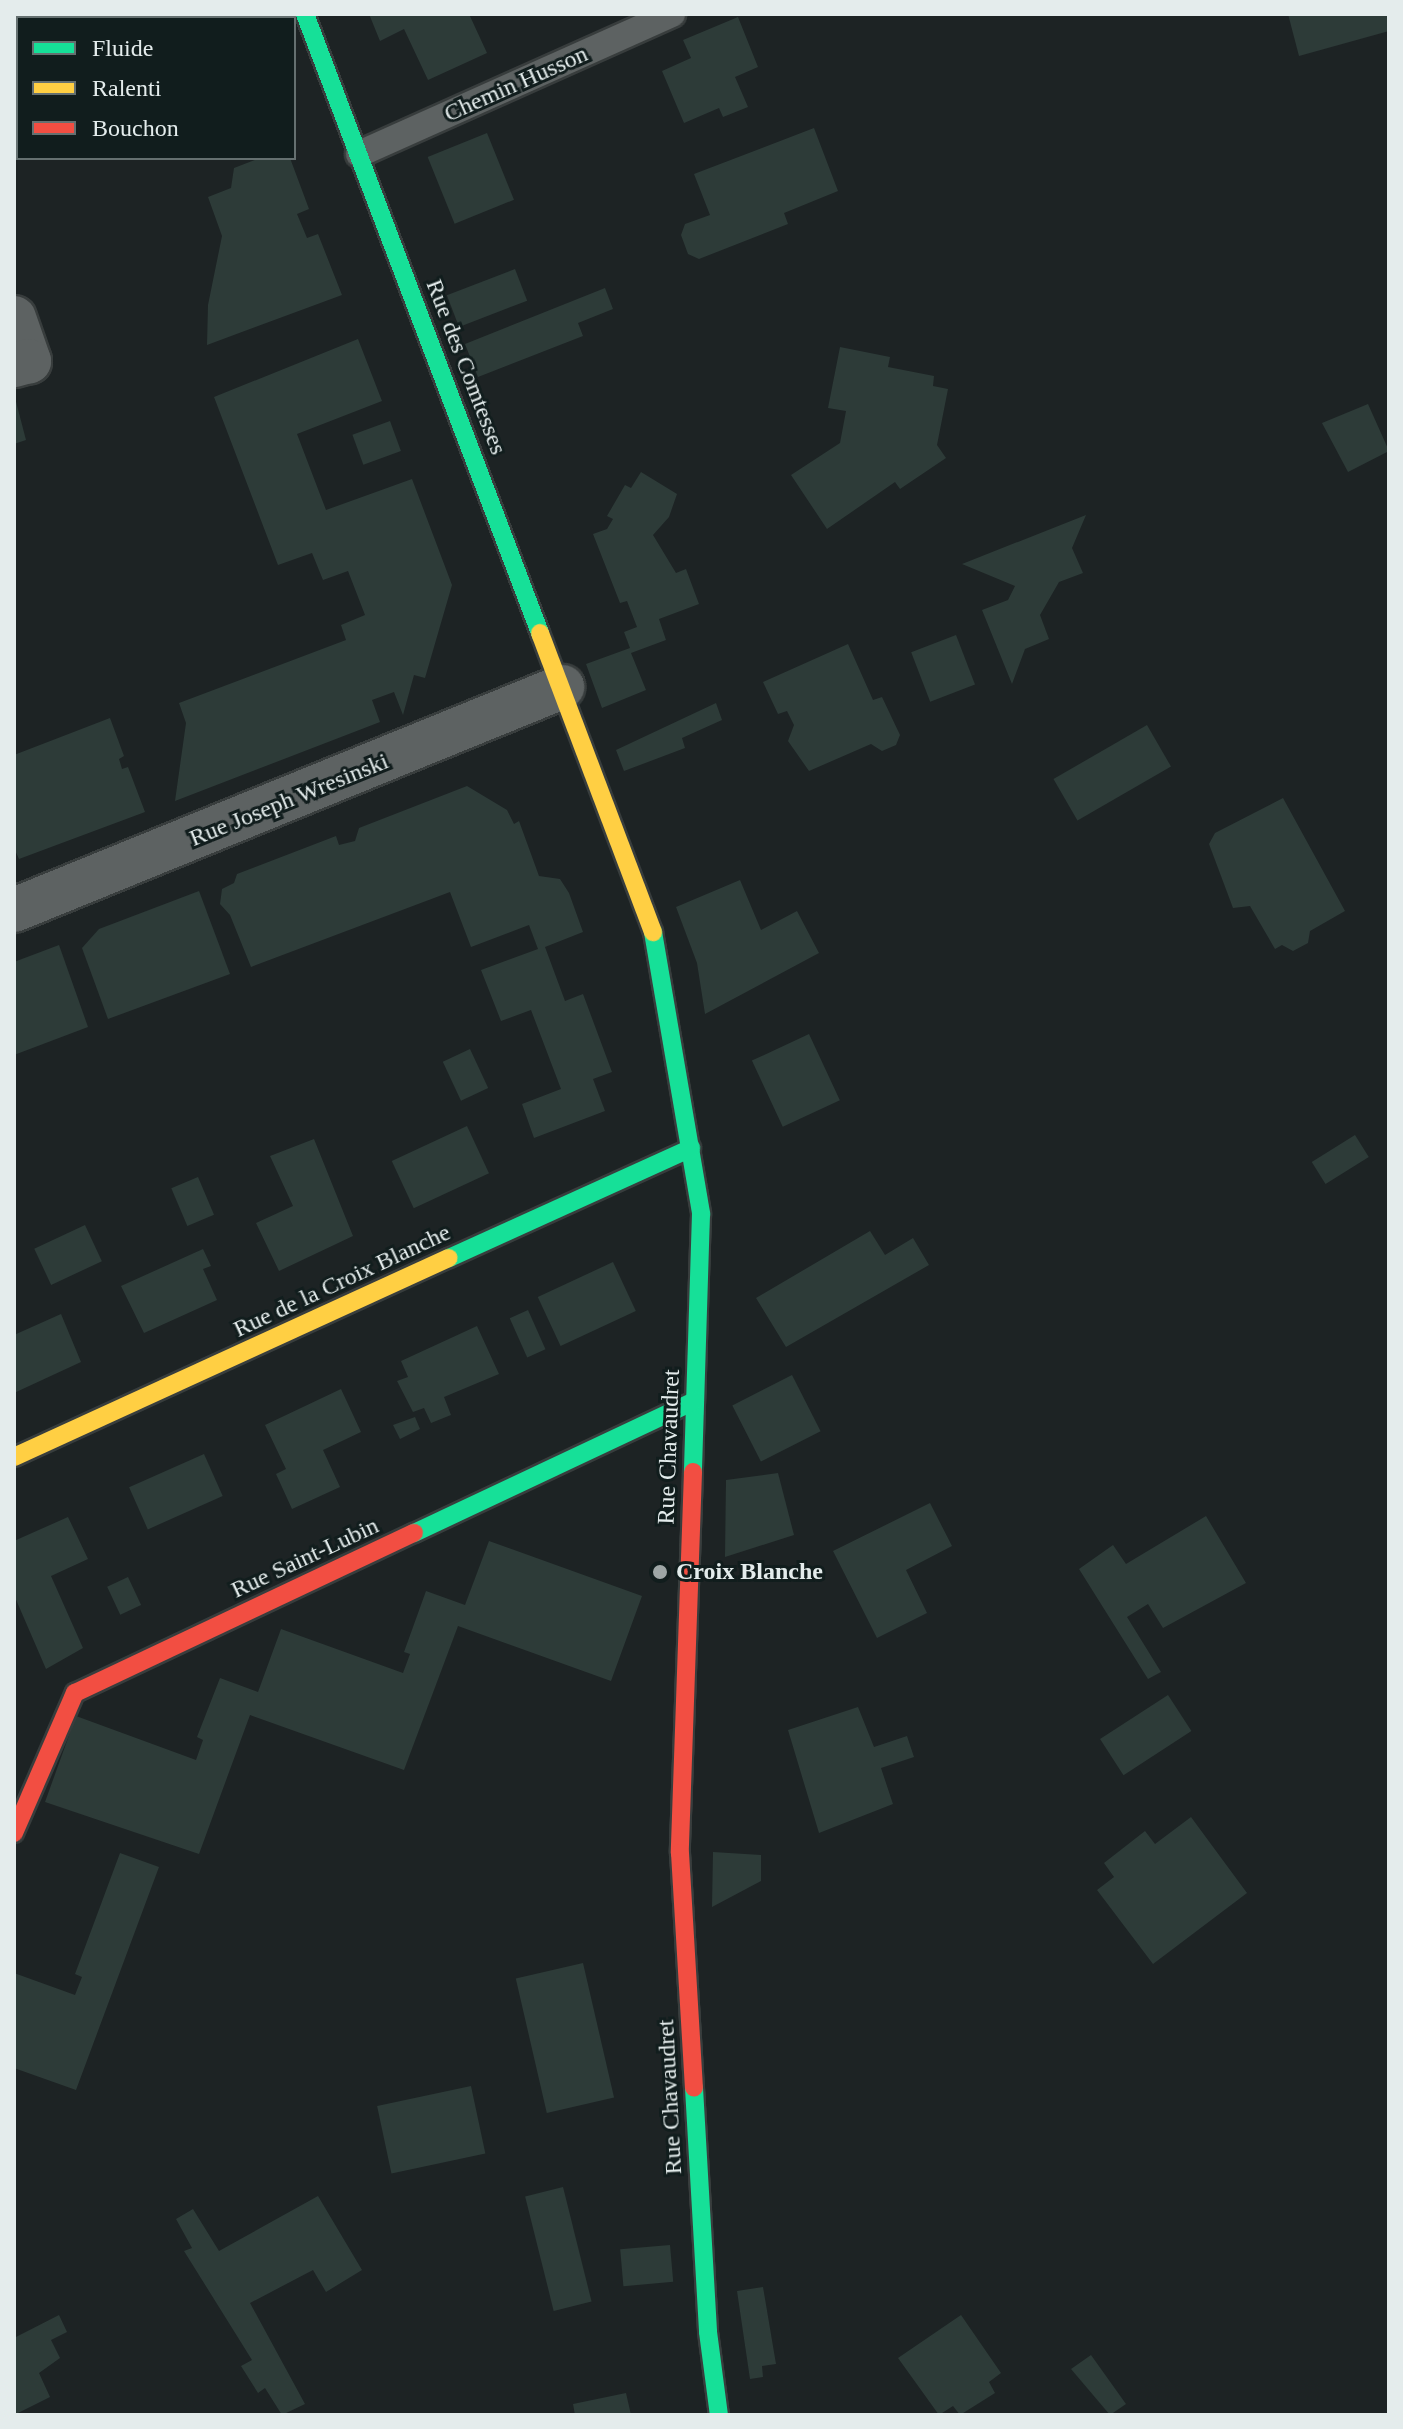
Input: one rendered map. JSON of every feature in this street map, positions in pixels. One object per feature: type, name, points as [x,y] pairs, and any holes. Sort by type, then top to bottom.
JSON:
[{"type":"street","name":"Rue des Comtesses","points":[[305,14],[562,687],[577,738]]},
{"type":"street","points":[[14,318],[29,361],[14,365]]},
{"type":"street","name":"Rue Joseph Wresinski","points":[[14,910],[562,687]]},
{"type":"street","name":"Rue Chavaudret","points":[[577,738],[659,947],[701,1214],[680,1853],[708,2332],[719,2415]]},
{"type":"street","name":"Rue de la Croix Blanche","points":[[14,1457],[691,1148]]},
{"type":"street","name":"Rue Saint-Lubin","points":[[14,1833],[75,1693],[694,1401]]},
{"type":"lane","name":"Chemin Husson","points":[[359,154],[672,14]]},
{"type":"building","points":[[39,14],[148,14],[148,16]]},
{"type":"building","points":[[369,14],[469,14],[487,53],[428,80],[404,29],[380,41]]},
{"type":"building","points":[[1288,14],[1388,14],[1389,31],[1299,56]]},
{"type":"building","points":[[738,17],[758,67],[735,77],[748,107],[723,117],[719,108],[684,123],[662,71],[691,58],[683,40]]},
{"type":"building","points":[[814,128],[838,191],[784,213],[788,224],[699,259],[688,254],[681,235],[685,224],[710,215],[694,174]]},
{"type":"building","points":[[487,133],[514,200],[455,224],[428,157]]},
{"type":"building","points":[[255,160],[291,160],[309,209],[297,214],[307,238],[318,234],[342,295],[207,345],[208,305],[222,236],[208,197],[231,188],[234,168]]},
{"type":"building","points":[[515,269],[527,301],[459,327],[447,295]]},
{"type":"building","points":[[605,288],[613,309],[578,323],[583,336],[478,377],[465,344]]},
{"type":"building","points":[[358,339],[382,401],[297,434],[326,510],[412,479],[452,585],[425,678],[414,675],[403,715],[394,692],[372,700],[380,722],[175,801],[186,723],[179,703],[346,640],[341,625],[365,615],[348,571],[323,580],[312,553],[278,565],[214,397]]},
{"type":"building","points":[[840,347],[890,357],[888,367],[934,376],[933,386],[948,389],[937,445],[946,458],[900,489],[895,482],[827,529],[791,475],[840,443],[846,411],[828,408]]},
{"type":"building","points":[[14,394],[26,440],[14,444]]},
{"type":"building","points":[[1368,404],[1389,451],[1348,472],[1322,423]]},
{"type":"building","points":[[390,421],[401,451],[363,465],[352,435]]},
{"type":"building","points":[[641,472],[677,494],[669,517],[653,535],[676,573],[686,569],[699,604],[659,619],[666,640],[631,653],[646,690],[602,708],[586,664],[630,648],[624,632],[637,627],[627,601],[620,603],[593,534],[607,529],[613,519],[607,516],[625,485],[631,488]]},
{"type":"building","points":[[1086,515],[1072,548],[1083,573],[1059,582],[1040,615],[1049,639],[1025,649],[1012,684],[982,610],[1008,600],[1015,586],[962,564]]},
{"type":"building","points":[[956,635],[975,684],[930,702],[911,652]]},
{"type":"building","points":[[848,644],[873,700],[882,697],[900,735],[896,745],[882,751],[871,744],[809,771],[788,741],[794,725],[787,711],[778,714],[763,682]]},
{"type":"building","points":[[716,703],[722,720],[682,738],[685,748],[624,771],[616,750]]},
{"type":"building","points":[[110,718],[124,756],[119,759],[122,769],[128,767],[145,812],[19,859],[14,848],[14,755]]},
{"type":"building","points":[[1147,725],[1171,767],[1077,821],[1053,779]]},
{"type":"building","points":[[467,786],[507,810],[514,824],[519,821],[539,876],[560,879],[569,893],[583,932],[545,947],[565,1001],[583,994],[612,1072],[593,1079],[605,1111],[534,1138],[522,1104],[561,1089],[531,1010],[501,1021],[481,970],[538,949],[529,925],[471,947],[450,892],[251,967],[230,915],[220,904],[222,889],[234,883],[237,874],[336,836],[339,845],[355,841],[359,828]]},
{"type":"building","points":[[1283,798],[1345,911],[1310,931],[1308,943],[1293,951],[1282,945],[1275,949],[1250,906],[1233,908],[1209,844],[1215,833]]},
{"type":"building","points":[[740,880],[761,930],[797,911],[819,953],[705,1014],[697,963],[676,907]]},
{"type":"building","points":[[199,891],[230,974],[108,1019],[82,948],[99,929]]},
{"type":"building","points":[[59,945],[88,1027],[14,1055],[14,962]]},
{"type":"building","points":[[809,1034],[840,1100],[783,1127],[752,1061]]},
{"type":"building","points":[[470,1049],[488,1088],[461,1101],[443,1062]]},
{"type":"building","points":[[467,1126],[489,1173],[414,1208],[392,1161]]},
{"type":"building","points":[[1355,1135],[1369,1157],[1326,1184],[1312,1162]]},
{"type":"building","points":[[314,1139],[353,1236],[279,1271],[256,1223],[293,1206],[270,1156]]},
{"type":"building","points":[[198,1177],[214,1215],[187,1226],[171,1188]]},
{"type":"building","points":[[85,1225],[102,1261],[51,1285],[34,1249]]},
{"type":"building","points":[[870,1231],[885,1255],[913,1238],[929,1265],[786,1347],[756,1298]]},
{"type":"building","points":[[203,1249],[211,1266],[203,1269],[217,1300],[144,1333],[121,1286]]},
{"type":"building","points":[[613,1262],[636,1311],[561,1346],[538,1297]]},
{"type":"building","points":[[528,1310],[545,1349],[527,1357],[510,1318]]},
{"type":"building","points":[[61,1314],[81,1362],[14,1393],[14,1335]]},
{"type":"building","points":[[477,1326],[499,1374],[444,1397],[451,1415],[431,1423],[424,1408],[413,1412],[397,1381],[408,1377],[401,1361]]},
{"type":"building","points":[[792,1375],[821,1431],[761,1462],[732,1405]]},
{"type":"building","points":[[341,1389],[361,1432],[323,1450],[340,1487],[292,1509],[276,1474],[286,1469],[265,1425]]},
{"type":"building","points":[[415,1417],[420,1429],[400,1439],[393,1425]]},
{"type":"building","points":[[204,1454],[223,1496],[148,1529],[129,1487]]},
{"type":"building","points":[[778,1473],[794,1535],[725,1557],[726,1480]]},
{"type":"building","points":[[930,1503],[952,1546],[906,1570],[927,1613],[877,1638],[833,1551]]},
{"type":"building","points":[[1206,1516],[1246,1583],[1163,1628],[1148,1604],[1127,1617],[1161,1672],[1148,1679],[1079,1569],[1113,1545],[1126,1564]]},
{"type":"building","points":[[68,1517],[88,1559],[51,1576],[83,1648],[46,1669],[14,1595],[14,1541]]},
{"type":"building","points":[[489,1541],[642,1596],[611,1681],[458,1626],[404,1770],[250,1715],[199,1854],[45,1802],[76,1716],[196,1760],[203,1740],[197,1737],[220,1678],[258,1692],[281,1629],[403,1673],[410,1654],[404,1652],[426,1591],[465,1605]]},
{"type":"building","points":[[128,1577],[141,1605],[120,1615],[107,1587]]},
{"type":"building","points":[[1168,1695],[1191,1731],[1123,1775],[1100,1739]]},
{"type":"building","points":[[858,1707],[874,1747],[907,1736],[914,1757],[881,1768],[893,1804],[819,1833],[788,1730]]},
{"type":"building","points":[[1191,1817],[1247,1893],[1153,1964],[1097,1890],[1114,1877],[1104,1863],[1145,1831],[1155,1844]]},
{"type":"building","points":[[713,1852],[761,1855],[761,1881],[712,1907]]},
{"type":"building","points":[[120,1853],[159,1867],[76,2090],[14,2068],[14,1973],[75,1995],[82,1977],[75,1974]]},
{"type":"building","points":[[583,1963],[614,2097],[547,2113],[516,1979]]},
{"type":"building","points":[[471,2086],[485,2153],[391,2173],[377,2106]]},
{"type":"building","points":[[563,2187],[592,2301],[554,2311],[525,2196]]},
{"type":"building","points":[[318,2196],[362,2270],[326,2292],[313,2270],[250,2303],[305,2404],[282,2415],[265,2388],[258,2393],[241,2366],[252,2360],[184,2251],[192,2248],[176,2219],[193,2209],[219,2251]]},
{"type":"building","points":[[670,2245],[673,2282],[623,2286],[620,2249]]},
{"type":"building","points":[[763,2287],[776,2364],[762,2366],[763,2377],[750,2379],[737,2291]]},
{"type":"building","points":[[59,2315],[67,2332],[51,2340],[60,2358],[39,2373],[50,2397],[14,2415],[14,2338]]},
{"type":"building","points":[[961,2315],[1001,2373],[989,2382],[995,2393],[960,2415],[953,2406],[939,2415],[898,2358]]},
{"type":"building","points":[[1091,2355],[1126,2404],[1110,2415],[1071,2369]]},
{"type":"building","points":[[626,2393],[631,2415],[575,2415],[573,2404]]},
{"type":"traffic: fast","points":[[305,14],[540,633]]},
{"type":"traffic: fast","points":[[653,932],[701,1214],[693,1472]]},
{"type":"traffic: fast","points":[[449,1258],[691,1148]]},
{"type":"traffic: fast","points":[[414,1533],[694,1401]]},
{"type":"traffic: fast","points":[[694,2088],[708,2332],[719,2415]]},
{"type":"traffic: slow","points":[[540,633],[653,932]]},
{"type":"traffic: slow","points":[[14,1457],[449,1258]]},
{"type":"traffic: jam","points":[[693,1472],[680,1853],[694,2088]]},
{"type":"traffic: jam","points":[[14,1833],[75,1693],[414,1533]]},
{"type":"place","name":"Croix Blanche","points":[[660,1572]]}]
